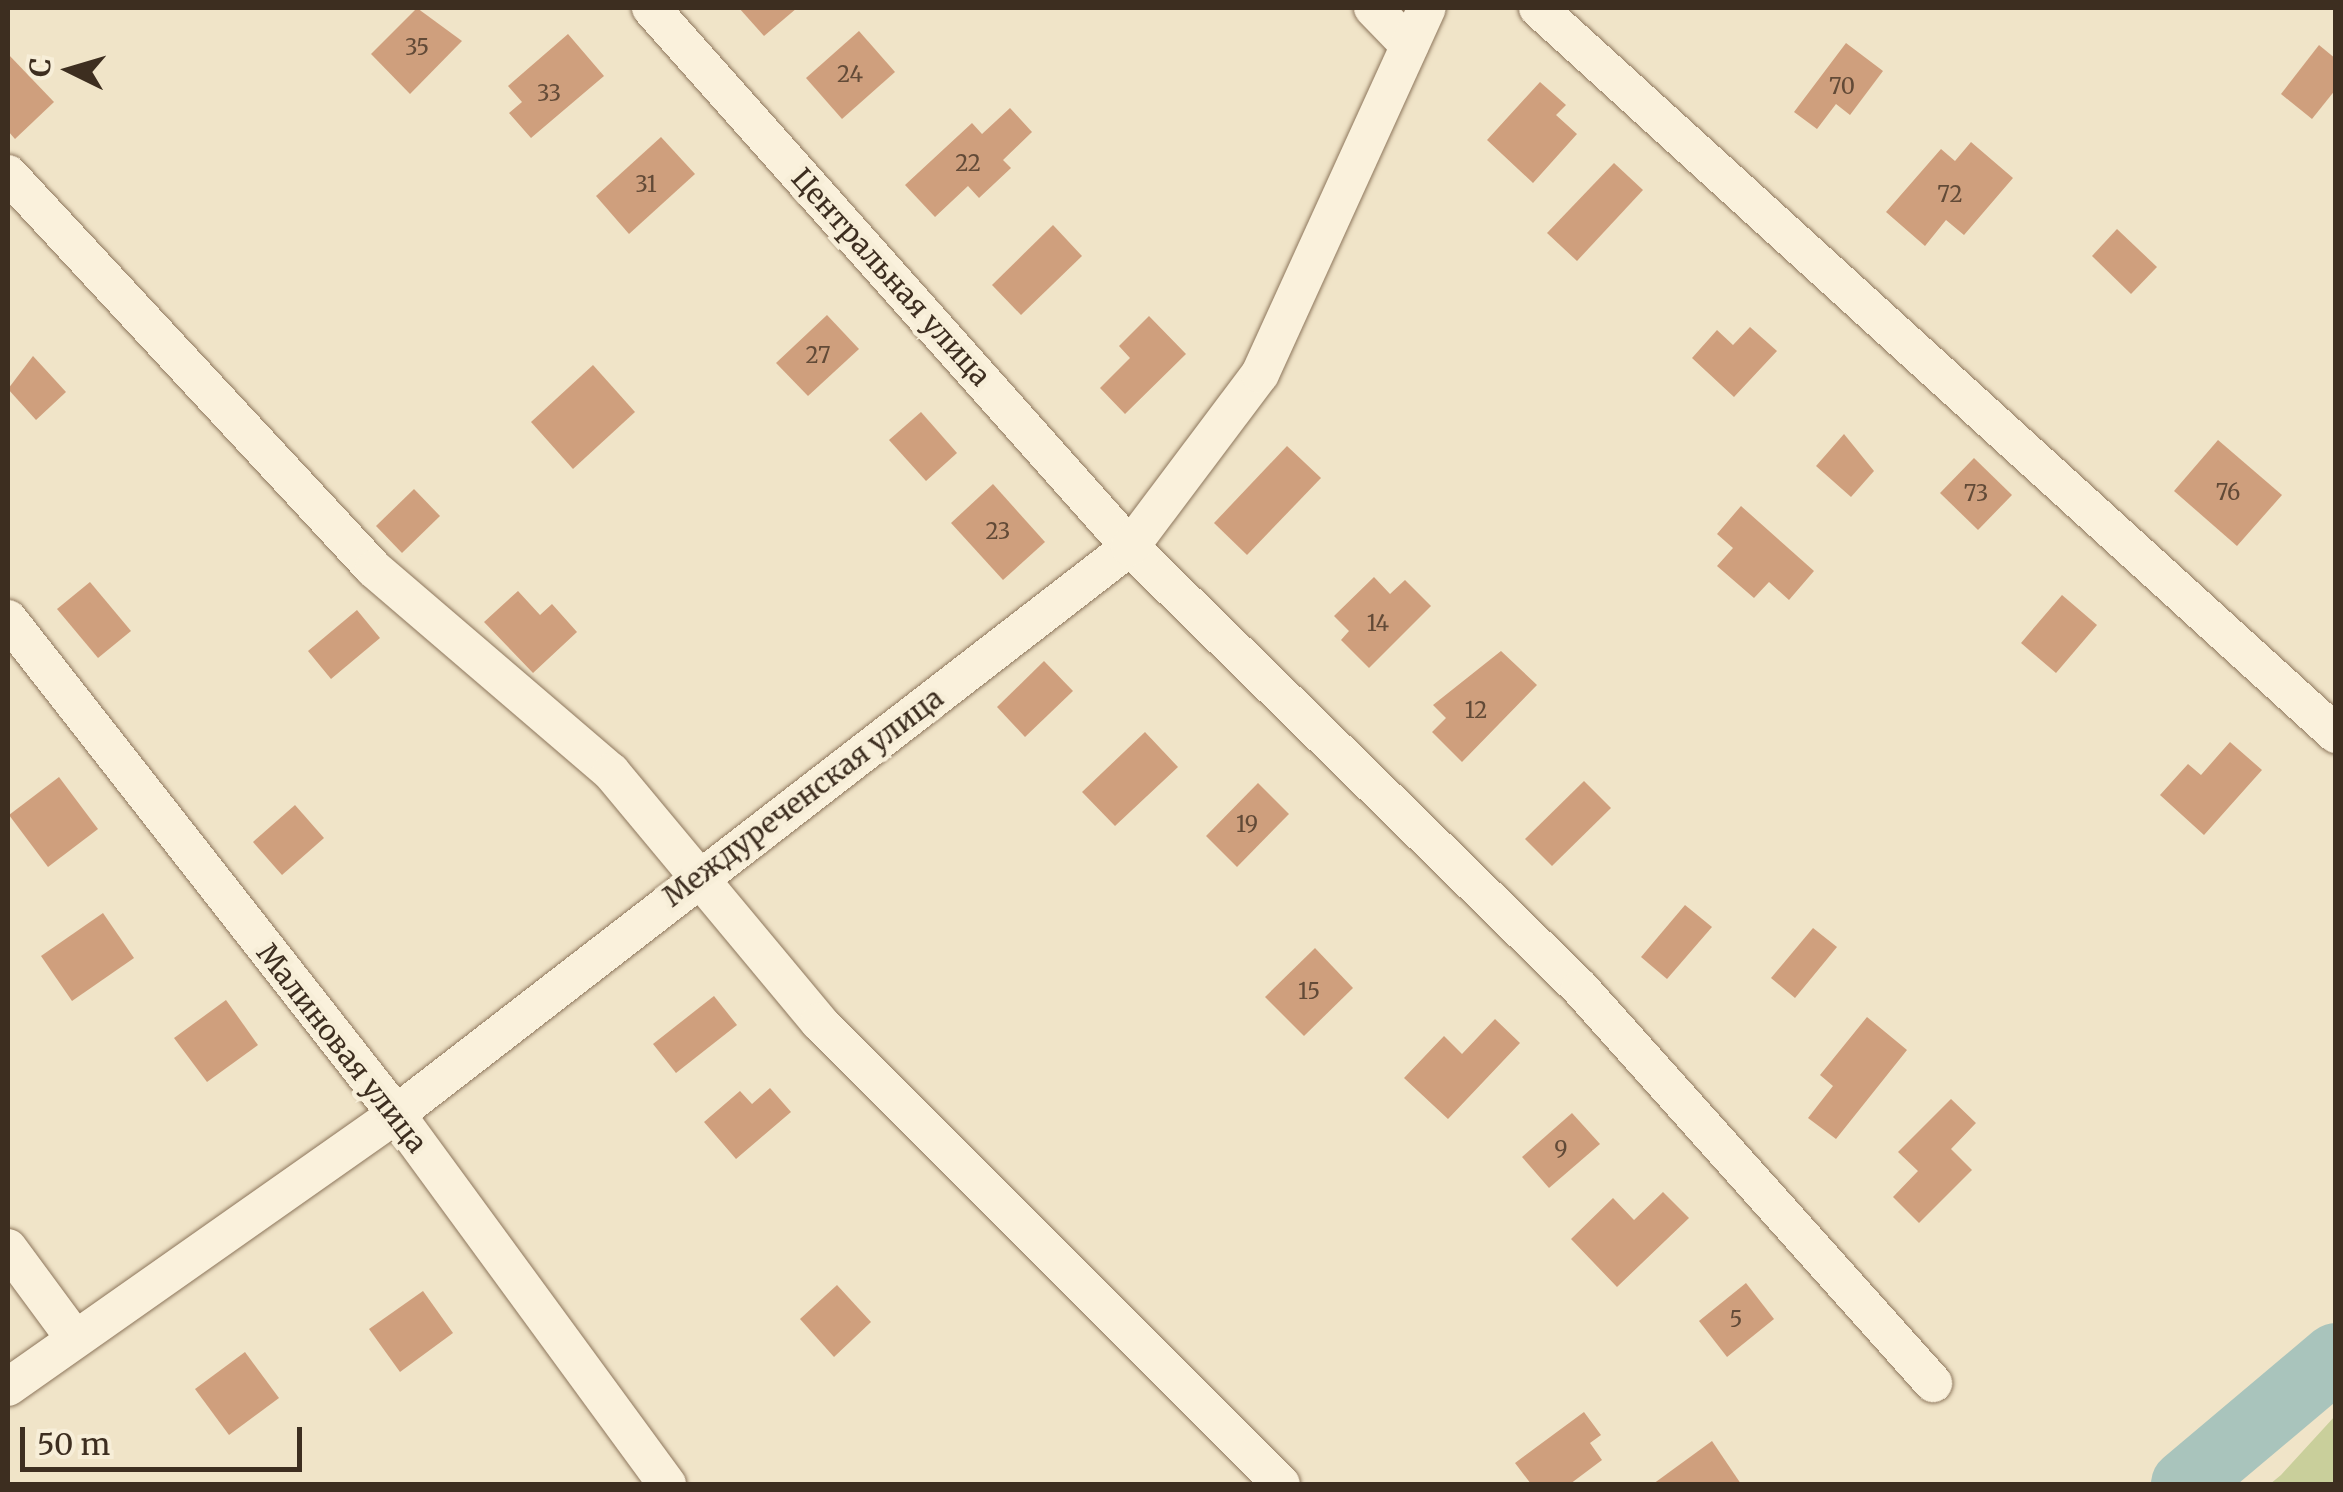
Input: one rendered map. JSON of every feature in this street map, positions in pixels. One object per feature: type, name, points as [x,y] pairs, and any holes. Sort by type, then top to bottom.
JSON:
[{"type":"street","name":"Центральная улица","points":[[651,8],[1130,547],[1580,988],[1934,1382]]},
{"type":"street","points":[[1373,8],[1409,45]]},
{"type":"street","name":"Междуреченская улица","points":[[8,1387],[396,1114],[704,872],[1130,547],[1260,374],[1426,8]]},
{"type":"street","points":[[1538,8],[2336,734]]},
{"type":"street","points":[[8,174],[374,569],[612,772],[704,872],[819,1022],[1281,1484]]},
{"type":"street","name":"Малиновая улица","points":[[8,618],[396,1114],[667,1484]]},
{"type":"street","points":[[8,1248],[75,1338]]},
{"type":"green space","points":[[2335,1416],[2335,1484],[2270,1484],[2281,1475]]},
{"type":"building","points":[[417,8],[462,41],[410,94],[371,54]]},
{"type":"building","points":[[739,8],[797,8],[764,36]]},
{"type":"building","points":[[859,31],[895,72],[842,119],[806,78]]},
{"type":"building","points":[[568,34],[604,76],[531,138],[509,113],[522,102],[508,86]]},
{"type":"building","points":[[1846,43],[1883,71],[1850,115],[1836,104],[1817,129],[1794,112]]},
{"type":"building","points":[[2319,45],[2336,59],[2336,89],[2312,119],[2281,94]]},
{"type":"building","points":[[8,54],[54,102],[15,139],[8,131]]},
{"type":"building","points":[[1540,82],[1566,105],[1556,115],[1577,134],[1533,183],[1487,140]]},
{"type":"building","points":[[1010,108],[1032,132],[1003,160],[1011,168],[979,198],[968,186],[935,217],[905,185],[972,123],[982,134]]},
{"type":"building","points":[[661,137],[695,174],[629,234],[596,196]]},
{"type":"building","points":[[1971,142],[2013,178],[1964,235],[1946,220],[1925,246],[1886,212],[1941,149],[1955,161]]},
{"type":"building","points":[[1614,163],[1643,190],[1577,261],[1547,233]]},
{"type":"building","points":[[1053,225],[1082,256],[1021,315],[992,285]]},
{"type":"building","points":[[2117,229],[2157,267],[2131,294],[2092,256]]},
{"type":"building","points":[[827,315],[859,349],[808,396],[776,363]]},
{"type":"building","points":[[1149,316],[1186,354],[1125,414],[1100,388],[1130,358],[1119,346]]},
{"type":"building","points":[[1750,327],[1777,351],[1734,397],[1692,358],[1717,330],[1733,345]]},
{"type":"building","points":[[33,356],[66,392],[36,420],[8,389]]},
{"type":"building","points":[[593,365],[635,412],[573,469],[531,422]]},
{"type":"building","points":[[921,412],[957,453],[926,481],[889,440]]},
{"type":"building","points":[[1844,434],[1874,471],[1851,497],[1816,466]]},
{"type":"building","points":[[2218,440],[2282,495],[2237,546],[2174,491]]},
{"type":"building","points":[[1287,446],[1321,478],[1247,555],[1214,523]]},
{"type":"building","points":[[1974,458],[2012,495],[1978,530],[1940,493]]},
{"type":"building","points":[[993,484],[1045,542],[1003,580],[951,523]]},
{"type":"building","points":[[414,489],[440,516],[402,553],[376,526]]},
{"type":"building","points":[[1741,506],[1814,571],[1789,600],[1769,582],[1754,598],[1717,566],[1733,548],[1717,534]]},
{"type":"building","points":[[1374,577],[1390,594],[1405,580],[1431,606],[1369,668],[1341,640],[1349,631],[1334,616]]},
{"type":"building","points":[[90,582],[131,631],[98,658],[57,609]]},
{"type":"building","points":[[518,591],[540,615],[552,604],[577,632],[533,673],[484,622]]},
{"type":"building","points":[[2062,595],[2097,625],[2056,673],[2021,643]]},
{"type":"building","points":[[357,610],[380,638],[331,679],[308,651]]},
{"type":"building","points":[[1501,651],[1537,685],[1462,762],[1432,732],[1446,718],[1433,705]]},
{"type":"building","points":[[1044,661],[1073,691],[1025,737],[997,707]]},
{"type":"building","points":[[1145,732],[1178,767],[1115,826],[1082,792]]},
{"type":"building","points":[[2230,742],[2262,770],[2204,835],[2160,795],[2188,764],[2201,775]]},
{"type":"building","points":[[59,777],[98,829],[48,867],[9,815]]},
{"type":"building","points":[[1584,781],[1611,808],[1552,866],[1525,839]]},
{"type":"building","points":[[1258,783],[1289,814],[1237,867],[1206,836]]},
{"type":"building","points":[[295,805],[324,838],[282,875],[253,842]]},
{"type":"building","points":[[1685,905],[1712,927],[1667,979],[1641,957]]},
{"type":"building","points":[[103,913],[134,958],[72,1001],[41,956]]},
{"type":"building","points":[[1813,928],[1837,947],[1795,998],[1771,978]]},
{"type":"building","points":[[1315,948],[1353,988],[1304,1036],[1265,997]]},
{"type":"building","points":[[714,996],[737,1025],[676,1073],[653,1044]]},
{"type":"building","points":[[226,1000],[258,1045],[207,1082],[174,1038]]},
{"type":"building","points":[[1867,1017],[1907,1050],[1836,1139],[1808,1118],[1833,1086],[1820,1075]]},
{"type":"building","points":[[1495,1019],[1520,1043],[1448,1119],[1404,1078],[1444,1036],[1462,1054]]},
{"type":"building","points":[[770,1088],[791,1112],[736,1159],[704,1122],[740,1091],[752,1104]]},
{"type":"building","points":[[1951,1099],[1976,1123],[1951,1149],[1972,1170],[1919,1223],[1893,1197],[1918,1171],[1898,1152]]},
{"type":"building","points":[[1572,1113],[1600,1144],[1549,1188],[1522,1157]]},
{"type":"building","points":[[1663,1192],[1689,1218],[1617,1287],[1571,1239],[1613,1198],[1634,1220]]},
{"type":"building","points":[[1746,1283],[1774,1319],[1727,1357],[1699,1321]]},
{"type":"building","points":[[837,1285],[871,1322],[834,1357],[800,1319]]},
{"type":"building","points":[[423,1291],[453,1333],[400,1372],[369,1329]]},
{"type":"building","points":[[245,1352],[279,1398],[229,1435],[195,1389]]},
{"type":"building","points":[[1584,1412],[1601,1435],[1590,1443],[1602,1460],[1570,1484],[1531,1484],[1515,1463]]},
{"type":"building","points":[[1712,1441],[1741,1484],[1653,1484]]},
{"type":"waterway","points":[[2185,1484],[2336,1357]]}]
